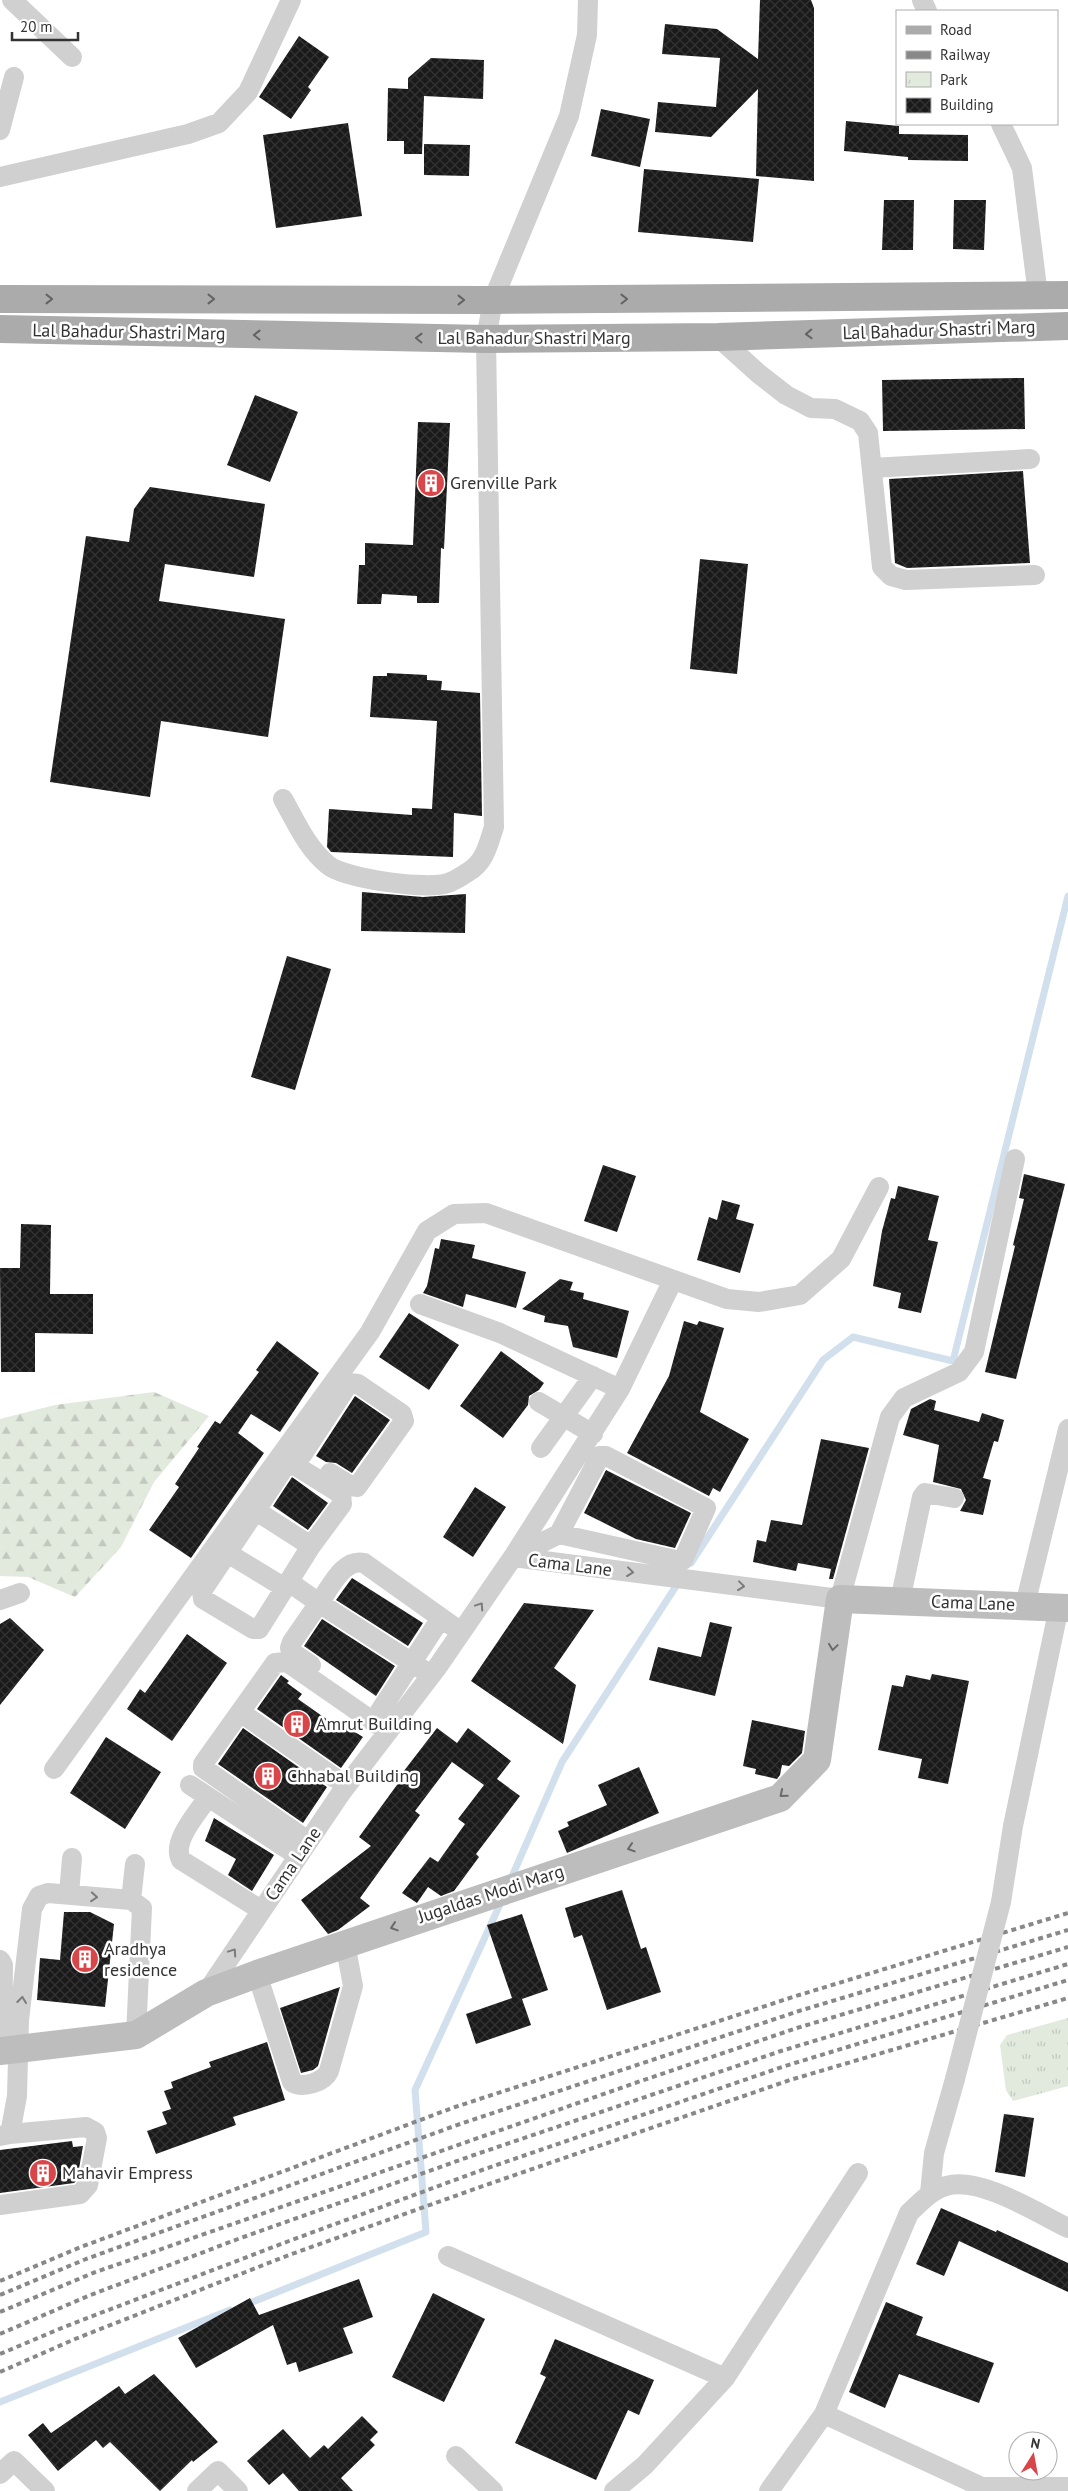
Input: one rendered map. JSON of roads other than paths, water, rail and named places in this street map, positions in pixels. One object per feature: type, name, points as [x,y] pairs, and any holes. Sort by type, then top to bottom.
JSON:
[{"type":"main road","name":"Lal Bahadur Shastri Marg","points":[[0,299],[493,300],[1068,295]]},
{"type":"main road","points":[[107,299],[108,332]]},
{"type":"main road","points":[[360,300],[360,337]]},
{"type":"main road","name":"Lal Bahadur Shastri Marg","points":[[0,329],[486,339],[718,337],[1068,326]]},
{"type":"street","points":[[12,0],[72,57]]},
{"type":"street","points":[[0,177],[188,134],[219,124],[248,92],[292,0]]},
{"type":"street","points":[[283,799],[308,844],[329,866],[371,880],[414,884],[447,883],[469,872],[484,858],[494,827],[486,339],[493,300],[570,116],[587,35],[588,0]]},
{"type":"street","points":[[0,130],[14,77]]},
{"type":"street","points":[[1001,125],[1022,168],[1038,295]]},
{"type":"street","points":[[718,337],[758,374],[786,395],[811,408],[835,409],[860,421],[868,433],[880,559],[882,567],[891,576],[906,580],[1034,575]]},
{"type":"street","points":[[872,468],[1030,459]]},
{"type":"street","points":[[840,1599],[890,1417],[904,1398],[959,1372],[974,1352],[1015,1159]]},
{"type":"street","points":[[295,1451],[370,1332],[427,1231],[454,1214],[486,1213],[727,1299],[759,1302],[800,1295],[841,1259],[879,1187]]},
{"type":"street","points":[[513,1558],[620,1389],[673,1280]]},
{"type":"street","points":[[420,1304],[500,1333],[620,1389]]},
{"type":"street","points":[[541,1448],[593,1376]]},
{"type":"street","points":[[54,1769],[295,1451],[349,1383],[358,1384],[404,1417],[404,1421],[357,1487],[351,1486],[295,1451]]},
{"type":"street","points":[[539,1402],[593,1434]]},
{"type":"street","points":[[1025,1605],[1068,1428]]},
{"type":"street","points":[[513,1558],[559,1534],[598,1458],[604,1456],[706,1508],[683,1560],[680,1561],[559,1534]]},
{"type":"street","points":[[222,1549],[202,1591],[202,1599],[253,1629],[259,1629],[312,1546],[342,1504],[342,1494],[296,1466],[291,1465],[284,1468],[252,1508]]},
{"type":"street","points":[[900,1601],[922,1497],[925,1493],[930,1493],[954,1498]]},
{"type":"street","points":[[252,1508],[312,1546]]},
{"type":"street","points":[[222,1549],[320,1603],[431,1675]]},
{"type":"street","name":"Cama Lane","points":[[206,1993],[303,1848],[342,1783],[388,1721],[431,1675],[513,1558],[840,1599],[1064,1608]]},
{"type":"street","points":[[388,1721],[293,1653],[290,1648],[292,1642],[346,1565],[355,1561],[364,1562],[461,1632]]},
{"type":"street","points":[[0,1600],[20,1593]]},
{"type":"street","name":"Jugaldas Modi Marg","points":[[7,2050],[136,2035],[206,1993],[257,1974],[780,1798],[817,1760],[840,1599]]},
{"type":"street","points":[[930,2193],[934,2153],[1001,1902],[1013,1826],[1064,1608]]},
{"type":"street","points":[[388,1721],[412,1663],[441,1618]]},
{"type":"street","points":[[303,1848],[203,1768],[203,1764],[275,1663],[281,1661],[287,1662],[388,1721]]},
{"type":"street","points":[[240,1712],[342,1783]]},
{"type":"street","points":[[190,1785],[208,1797],[303,1848]]},
{"type":"street","points":[[208,1797],[179,1843],[177,1853],[181,1860],[261,1910]]},
{"type":"street","points":[[69,1894],[72,1858]]},
{"type":"street","points":[[131,1900],[135,1864]]},
{"type":"street","points":[[7,2050],[20,2020],[32,1909],[39,1896],[48,1892],[131,1900],[142,1908],[136,2035]]},
{"type":"street","points":[[257,1974],[292,2082],[303,2086],[323,2079],[329,2070],[353,1986],[345,1943]]},
{"type":"street","points":[[0,1960],[4,1965],[7,2050],[17,2096],[5,2135],[86,2127],[95,2132],[97,2138],[88,2185],[80,2194],[0,2205]]},
{"type":"street","points":[[614,2491],[645,2465],[724,2378],[858,2173]]},
{"type":"street","points":[[769,2491],[824,2414],[909,2213],[930,2193],[946,2186],[965,2184],[994,2192],[1068,2228]]},
{"type":"street","points":[[448,2256],[724,2378]]},
{"type":"street","points":[[824,2414],[982,2487],[1068,2487]]},
{"type":"street","points":[[456,2456],[493,2491]]},
{"type":"street","points":[[0,2474],[14,2461],[45,2491]]},
{"type":"street","points":[[197,2491],[218,2471],[238,2491]]},
{"type":"waterway","points":[[691,1563],[823,1360],[853,1337],[953,1361],[1068,896]]},
{"type":"waterway","points":[[510,1881],[562,1762],[680,1580]]},
{"type":"waterway","points":[[245,2305],[426,2232],[415,2090],[502,1900]]},
{"type":"waterway","points":[[0,2402],[230,2310]]},
{"type":"railway","points":[[0,2281],[81,2247],[455,2107],[796,1996],[1068,1913]]},
{"type":"railway","points":[[0,2295],[86,2259],[460,2124],[799,2011],[1068,1930]]},
{"type":"railway","points":[[0,2312],[93,2273],[635,2083],[797,2028],[1068,1947]]},
{"type":"railway","points":[[0,2334],[88,2296],[238,2239],[474,2155],[781,2051],[1068,1964]]},
{"type":"railway","points":[[0,2354],[64,2327],[289,2241],[482,2170],[785,2066],[1068,1980]]},
{"type":"railway","points":[[0,2372],[75,2339],[289,2255],[486,2185],[790,2080],[1068,1998]]},
{"type":"place","name":"Grenville Park","points":[[431,483]]},
{"type":"place","name":"Amrut Building","points":[[297,1724]]},
{"type":"place","name":"Chhabal Building","points":[[268,1776]]},
{"type":"place","name":"Aradhya residence","points":[[85,1959]]},
{"type":"place","name":"Mahavir Empress","points":[[43,2173]]}]
